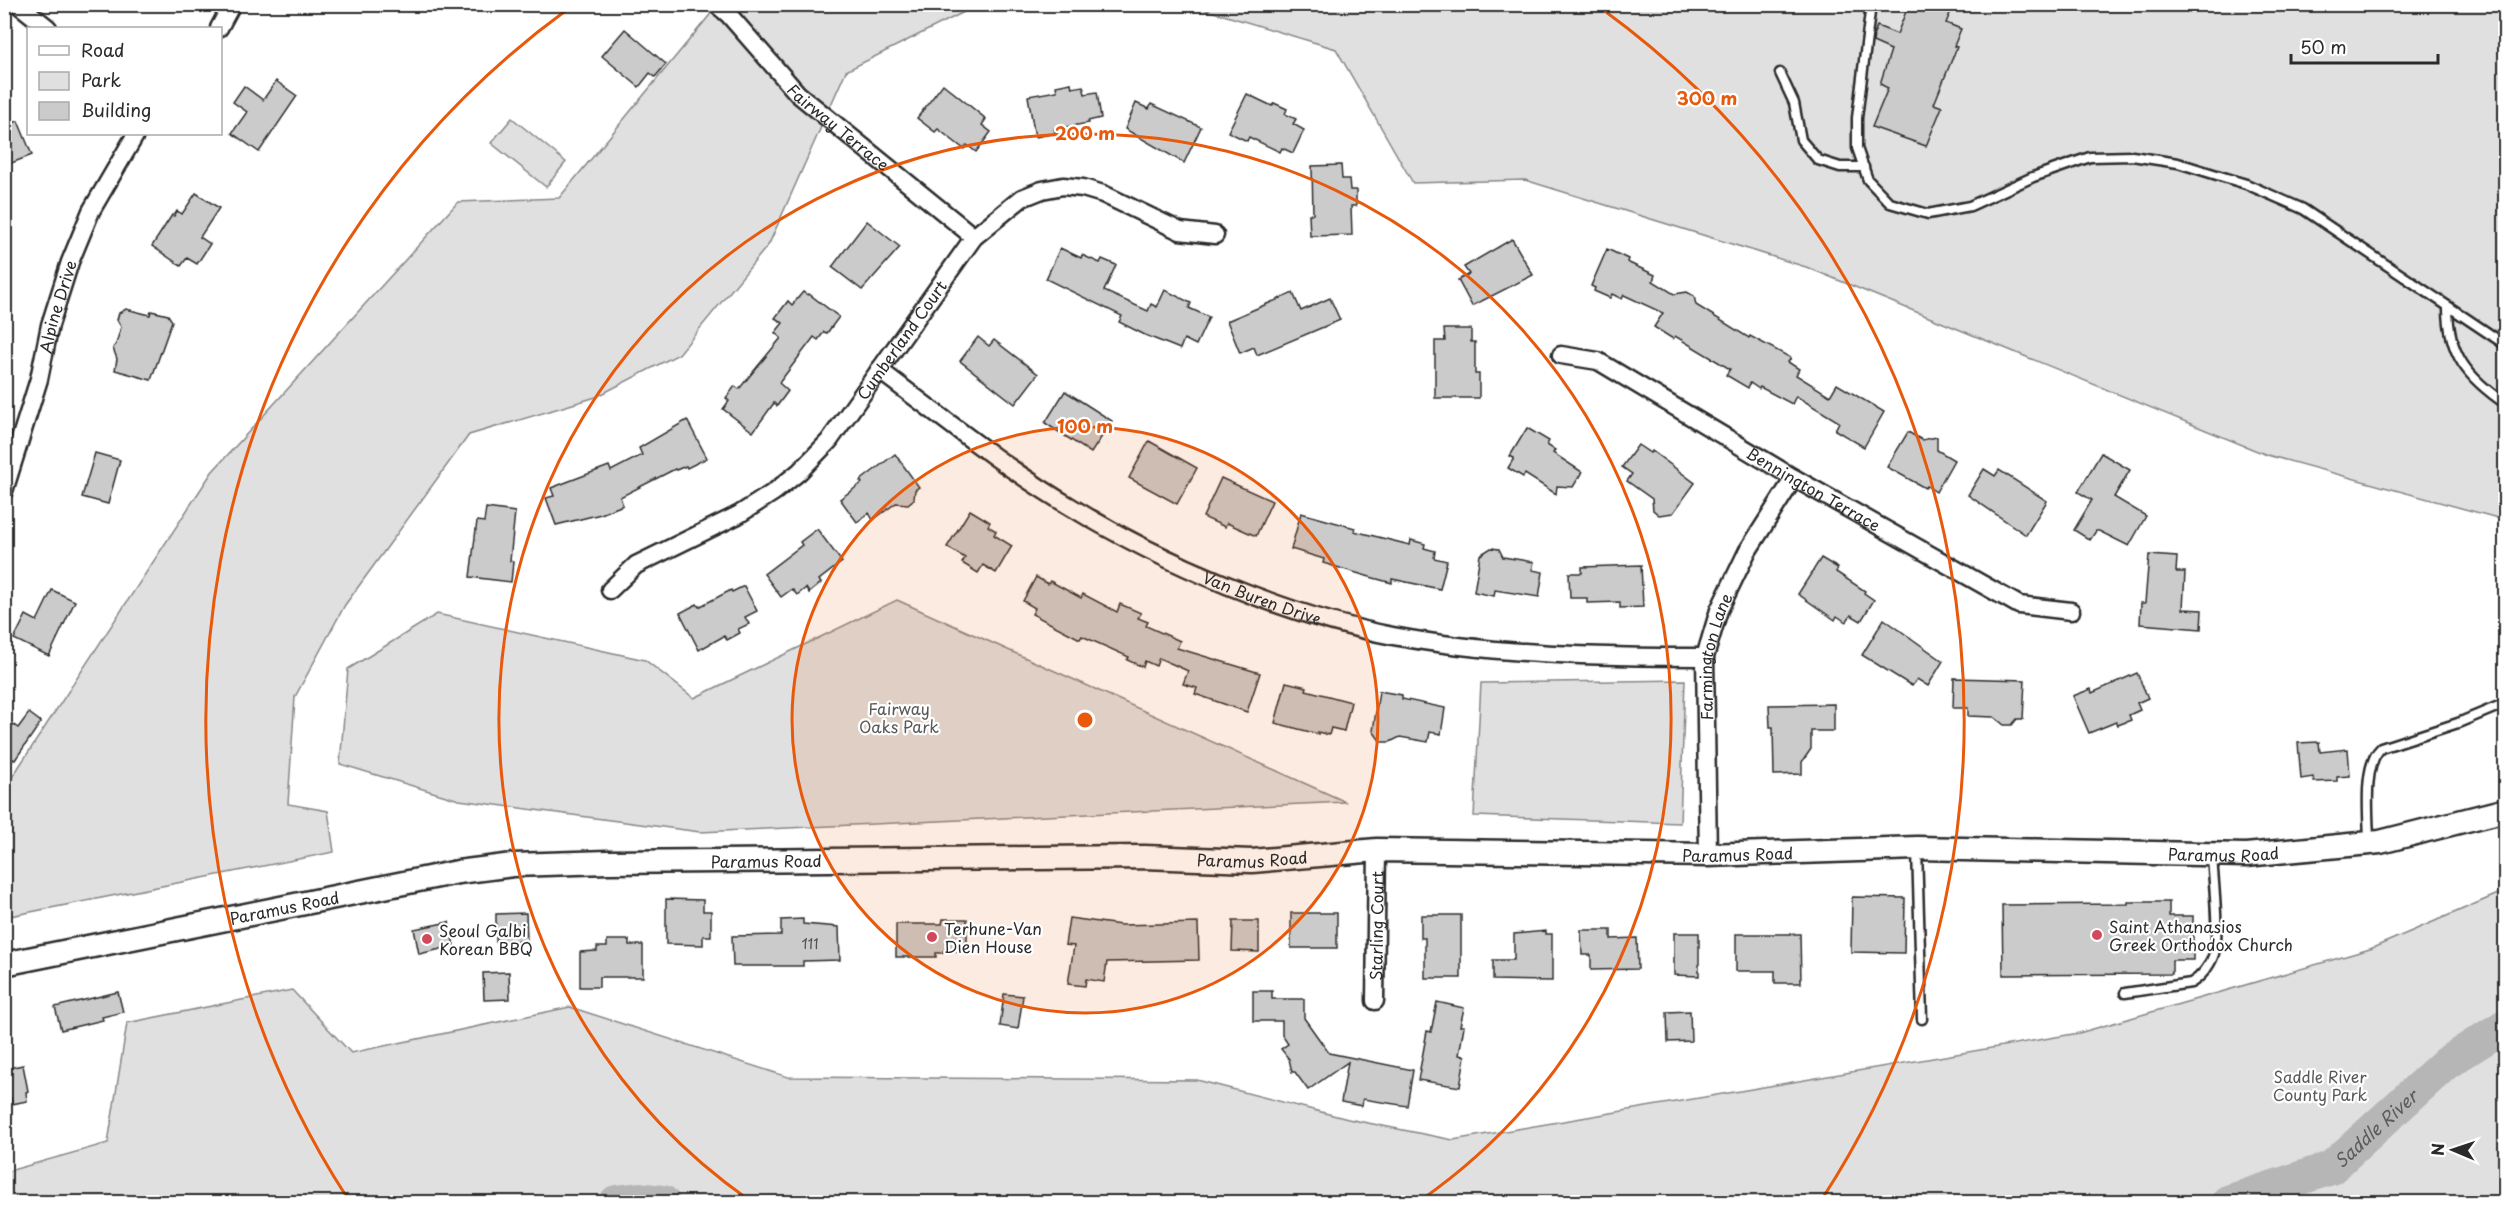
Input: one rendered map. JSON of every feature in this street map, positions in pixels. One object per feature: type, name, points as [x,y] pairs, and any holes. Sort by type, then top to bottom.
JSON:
[{"type":"main road","name":"Paramus Road","points":[[4,964],[446,875],[513,866],[608,862],[1144,857],[1252,861],[1377,850],[1708,855],[1917,848],[2246,855],[2370,844],[2505,810]]},
{"type":"street","points":[[18,4],[47,27]]},
{"type":"street","points":[[220,27],[232,4]]},
{"type":"street","name":"Fairway Terrace","points":[[716,4],[729,15],[798,94],[974,237]]},
{"type":"street","name":"Alpine Drive","points":[[4,491],[39,378],[50,325],[70,262],[91,211],[135,135]]},
{"type":"street","name":"Cumberland Court","points":[[610,590],[636,565],[738,515],[783,486],[829,441],[974,237],[1022,198],[1042,190],[1063,186],[1083,188],[1103,194],[1180,231],[1215,235]]},
{"type":"street","name":"Bennington Terrace","points":[[1562,355],[1598,361],[1794,478],[2019,605],[2071,611]]},
{"type":"street","name":"Van Buren Drive","points":[[879,370],[1025,479],[1071,508],[1200,573],[1277,603],[1338,623],[1392,636],[1450,645],[1597,657],[1705,657]]},
{"type":"street","name":"Farmington Lane","points":[[1708,855],[1705,657],[1719,610],[1747,552],[1794,478]]},
{"type":"street","name":"Starling Court","points":[[1375,1001],[1377,850]]},
{"type":"lane","points":[[1871,4],[1857,118],[1857,148],[1868,180],[1890,203],[1929,214],[1970,206],[2033,177],[2090,157],[2132,156],[2178,163],[2246,184],[2303,209],[2505,345]]},
{"type":"lane","points":[[1780,73],[1794,103],[1801,140],[1818,160],[1840,167],[1864,167]]},
{"type":"lane","points":[[2448,307],[2450,338],[2460,362],[2475,380],[2505,404]]},
{"type":"lane","points":[[2370,844],[2370,777],[2374,754],[2381,748],[2458,723],[2505,703]]},
{"type":"lane","points":[[1917,848],[1922,1019]]},
{"type":"lane","points":[[2125,993],[2191,983],[2199,978],[2210,963],[2216,939],[2212,854]]},
{"type":"green space","points":[[718,5],[978,5],[846,71],[769,244],[679,354],[596,397],[469,435],[345,605],[295,697],[288,804],[328,811],[334,852],[5,917],[5,788],[212,472],[458,202],[559,198]]},
{"type":"green space","points":[[1190,5],[2505,5],[2505,520],[2267,455],[1806,267],[1525,180],[1413,183],[1336,49]]},
{"type":"green space","points":[[512,118],[566,162],[546,187],[491,143]]},
{"type":"green space","name":"Fairway Oaks Park","points":[[897,600],[1346,802],[700,832],[459,800],[340,764],[348,669],[437,614],[645,660],[694,698]]},
{"type":"green space","points":[[1685,680],[1680,823],[1474,816],[1481,683]]},
{"type":"green space","name":"Saddle River County Park","points":[[2505,891],[2505,1202],[5,1202],[5,1172],[108,1143],[127,1023],[292,990],[351,1053],[570,1007],[788,1077],[1197,1080],[1348,1119],[1453,1140],[2079,1033],[2370,949]]},
{"type":"building","points":[[1909,4],[1954,4],[1946,23],[1961,29],[1954,46],[1957,47],[1934,104],[1942,107],[1926,146],[1872,127],[1888,88],[1880,84],[1891,50],[1873,42],[1874,35],[1877,26],[1897,34]]},
{"type":"building","points":[[625,29],[666,64],[655,77],[650,73],[639,87],[602,56]]},
{"type":"building","points":[[276,81],[297,96],[259,152],[232,133],[247,112],[233,102],[244,86],[263,100]]},
{"type":"building","points":[[1071,83],[1072,88],[1083,86],[1085,94],[1097,92],[1101,118],[1088,121],[1089,123],[1054,129],[1056,133],[1035,137],[1028,96],[1057,91],[1056,86]]},
{"type":"building","points":[[943,84],[986,119],[982,125],[991,132],[976,152],[967,145],[964,149],[938,129],[935,132],[917,118]]},
{"type":"building","points":[[1247,94],[1272,106],[1274,103],[1287,109],[1285,114],[1296,119],[1293,124],[1304,130],[1293,153],[1282,148],[1280,152],[1249,137],[1247,141],[1228,132]]},
{"type":"building","points":[[1136,103],[1149,109],[1151,104],[1201,127],[1184,163],[1125,129]]},
{"type":"building","points":[[18,121],[32,155],[4,166],[4,126]]},
{"type":"building","points":[[1341,165],[1342,179],[1349,179],[1350,190],[1356,190],[1356,206],[1351,206],[1352,235],[1310,236],[1309,214],[1313,214],[1312,166]]},
{"type":"building","points":[[196,193],[219,208],[200,237],[210,244],[197,264],[187,258],[181,266],[152,246],[172,215],[174,216],[177,211],[182,214]]},
{"type":"building","points":[[867,221],[900,247],[862,290],[832,267]]},
{"type":"building","points":[[1512,239],[1533,275],[1472,306],[1458,280],[1469,274],[1464,267]]},
{"type":"building","points":[[1060,248],[1081,258],[1082,255],[1100,263],[1102,259],[1116,265],[1104,291],[1148,311],[1151,304],[1157,307],[1165,290],[1191,303],[1189,308],[1209,317],[1196,345],[1184,339],[1180,349],[1145,335],[1119,322],[1122,316],[1046,279]]},
{"type":"building","points":[[1607,249],[1628,259],[1627,262],[1655,275],[1653,281],[1674,294],[1687,292],[1694,296],[1696,305],[1749,338],[1750,336],[1791,358],[1788,362],[1799,369],[1796,375],[1830,396],[1837,384],[1884,412],[1864,447],[1835,430],[1839,422],[1796,396],[1792,404],[1750,383],[1748,388],[1726,375],[1730,369],[1675,336],[1673,339],[1654,327],[1663,313],[1624,295],[1622,299],[1612,294],[1610,298],[1594,291],[1595,288],[1591,286]]},
{"type":"building","points":[[803,292],[839,317],[827,333],[824,332],[818,340],[814,337],[779,383],[788,391],[777,406],[774,403],[753,432],[723,409],[729,401],[726,398],[735,386],[739,389],[781,338],[775,333],[783,323],[775,318],[788,301],[792,305]]},
{"type":"building","points":[[1293,293],[1301,311],[1330,298],[1340,320],[1257,355],[1254,347],[1240,353],[1227,321]]},
{"type":"building","points":[[126,309],[150,315],[151,311],[168,315],[172,321],[151,380],[115,370],[117,359],[113,348],[121,327],[117,320],[119,313]]},
{"type":"building","points":[[1444,329],[1471,329],[1471,342],[1475,342],[1475,374],[1479,374],[1479,398],[1435,398],[1435,341],[1445,341]]},
{"type":"building","points":[[978,337],[989,346],[994,340],[1038,374],[1015,404],[960,361]]},
{"type":"building","points":[[1065,391],[1112,421],[1091,453],[1045,423]]},
{"type":"building","points":[[687,420],[707,458],[687,468],[686,466],[675,469],[620,497],[623,505],[601,514],[556,525],[546,498],[554,496],[551,488],[609,466],[611,471],[642,455],[639,448]]},
{"type":"building","points":[[1527,428],[1549,441],[1547,445],[1555,450],[1553,453],[1582,472],[1573,487],[1557,486],[1556,494],[1525,474],[1523,477],[1508,468],[1514,458],[1510,456]]},
{"type":"building","points":[[1908,432],[1922,440],[1937,437],[1937,450],[1954,460],[1936,492],[1887,467]]},
{"type":"building","points":[[1149,441],[1197,468],[1177,504],[1129,478]]},
{"type":"building","points":[[1638,445],[1650,453],[1652,451],[1695,483],[1673,513],[1659,515],[1653,510],[1652,499],[1627,481],[1632,474],[1622,467]]},
{"type":"building","points":[[95,453],[120,460],[108,504],[82,497]]},
{"type":"building","points":[[2101,453],[2130,470],[2114,497],[2146,516],[2129,546],[2099,531],[2096,531],[2090,540],[2074,530],[2092,500],[2078,492]]},
{"type":"building","points":[[895,454],[919,487],[915,490],[914,499],[908,504],[896,503],[873,520],[869,513],[857,522],[840,499]]},
{"type":"building","points":[[1984,469],[1995,476],[1999,470],[2047,501],[2026,535],[1968,495]]},
{"type":"building","points":[[1221,478],[1272,501],[1256,536],[1227,523],[1225,527],[1203,517]]},
{"type":"building","points":[[486,508],[515,512],[510,561],[513,562],[511,582],[470,577],[477,521],[484,522]]},
{"type":"building","points":[[970,510],[990,522],[988,526],[996,531],[994,535],[1012,546],[996,573],[983,565],[978,573],[962,563],[965,558],[947,547]]},
{"type":"building","points":[[1301,513],[1355,528],[1354,531],[1410,545],[1411,540],[1425,544],[1424,548],[1435,551],[1434,558],[1447,561],[1440,589],[1392,579],[1392,583],[1323,563],[1324,559],[1291,549]]},
{"type":"building","points":[[817,529],[842,562],[819,580],[821,583],[809,593],[806,588],[797,595],[792,589],[781,597],[764,574],[802,545],[800,542]]},
{"type":"building","points":[[1491,548],[1499,549],[1503,557],[1534,562],[1532,570],[1543,572],[1539,597],[1495,590],[1494,596],[1474,592],[1480,555]]},
{"type":"building","points":[[2149,555],[2177,557],[2176,572],[2185,572],[2183,609],[2202,610],[2201,629],[2140,624],[2141,603],[2145,603]]},
{"type":"building","points":[[1821,558],[1838,568],[1836,572],[1865,591],[1864,593],[1874,600],[1861,621],[1851,615],[1846,622],[1837,616],[1835,620],[1798,594]]},
{"type":"building","points":[[1641,565],[1643,607],[1620,608],[1620,602],[1587,603],[1587,598],[1570,598],[1569,573],[1582,573],[1582,567]]},
{"type":"building","points":[[1036,577],[1048,584],[1050,581],[1081,598],[1083,594],[1117,612],[1120,604],[1141,613],[1138,618],[1148,622],[1146,626],[1180,641],[1177,648],[1260,673],[1247,712],[1195,694],[1197,688],[1183,684],[1188,671],[1159,658],[1156,666],[1145,661],[1143,667],[1127,660],[1129,657],[1082,636],[1080,639],[1032,614],[1035,608],[1023,601]]},
{"type":"building","points":[[744,586],[757,611],[745,617],[749,624],[738,629],[740,633],[727,640],[724,636],[699,650],[680,613],[697,604],[699,607],[731,590],[732,592]]},
{"type":"building","points":[[52,590],[75,601],[49,656],[14,639],[26,615],[37,621]]},
{"type":"building","points":[[1884,619],[1943,661],[1928,686],[1917,679],[1912,686],[1862,655]]},
{"type":"building","points":[[2137,673],[2148,698],[2137,703],[2140,710],[2129,715],[2131,720],[2118,725],[2116,722],[2089,733],[2073,696],[2091,689],[2092,693]]},
{"type":"building","points":[[1954,678],[2025,680],[2023,719],[2017,719],[2012,725],[2004,725],[1994,717],[1968,716],[1968,708],[1953,708]]},
{"type":"building","points":[[1286,682],[1351,702],[1344,731],[1331,728],[1329,735],[1318,732],[1318,734],[1275,723]]},
{"type":"building","points":[[1379,691],[1402,695],[1402,699],[1445,708],[1441,734],[1430,732],[1428,742],[1400,737],[1390,742],[1381,742],[1373,731]]},
{"type":"building","points":[[1834,704],[1834,731],[1811,731],[1811,749],[1802,762],[1802,774],[1774,775],[1773,727],[1770,727],[1769,705]]},
{"type":"building","points":[[29,713],[41,722],[15,760],[13,759],[10,763],[4,758],[4,718],[18,728]]},
{"type":"building","points":[[2319,742],[2320,752],[2348,749],[2350,776],[2337,777],[2337,781],[2314,782],[2313,777],[2301,779],[2298,743]]},
{"type":"building","points":[[1852,897],[1905,898],[1904,953],[1851,952]]},
{"type":"building","points":[[666,899],[703,900],[703,911],[711,911],[711,936],[703,936],[703,945],[666,944]]},
{"type":"building","name":"Saint Athanasios Greek Orthodox Church","points":[[2128,902],[2169,902],[2169,916],[2193,916],[2193,960],[2172,960],[2172,974],[2003,975],[2002,905],[2128,904]]},
{"type":"building","points":[[526,913],[527,941],[496,942],[496,914]]},
{"type":"building","points":[[1291,913],[1337,913],[1337,948],[1291,948]]},
{"type":"building","points":[[1421,915],[1461,915],[1461,978],[1425,978],[1425,938],[1421,938]]},
{"type":"building","points":[[1069,918],[1121,925],[1198,923],[1199,960],[1107,962],[1104,982],[1086,979],[1085,986],[1068,984],[1074,946],[1065,945]]},
{"type":"building","points":[[803,919],[803,924],[839,927],[840,960],[803,961],[803,966],[733,966],[732,936],[781,935],[781,920]]},
{"type":"building","name":"Terhune-Van Dien House","points":[[943,919],[967,919],[967,951],[943,951],[943,953],[936,953],[936,957],[896,957],[896,924],[942,924]]},
{"type":"building","points":[[1233,921],[1259,921],[1259,952],[1232,951]]},
{"type":"building","points":[[449,922],[454,946],[419,954],[414,929]]},
{"type":"building","points":[[1581,930],[1611,930],[1611,939],[1637,938],[1638,969],[1591,970],[1591,955],[1582,955]]},
{"type":"building","points":[[1546,931],[1546,934],[1552,934],[1552,981],[1493,980],[1493,960],[1514,960],[1514,934]]},
{"type":"building","points":[[1674,933],[1699,933],[1699,976],[1674,975]]},
{"type":"building","points":[[1736,934],[1800,934],[1801,983],[1775,983],[1775,971],[1736,971]]},
{"type":"building","points":[[607,940],[629,940],[629,945],[643,945],[643,977],[599,977],[599,987],[580,987],[580,952],[597,951],[597,947],[607,947]]},
{"type":"building","points":[[509,972],[510,999],[484,1000],[483,973]]},
{"type":"building","points":[[1253,991],[1272,991],[1272,999],[1304,999],[1304,1018],[1329,1053],[1413,1070],[1407,1106],[1363,1099],[1362,1106],[1341,1102],[1348,1062],[1308,1090],[1295,1072],[1292,1072],[1289,1059],[1281,1049],[1288,1044],[1282,1035],[1282,1021],[1253,1021]]},
{"type":"building","points":[[118,992],[123,1012],[102,1017],[103,1020],[61,1030],[55,1007]]},
{"type":"building","points":[[1004,994],[1023,996],[1018,1029],[1000,1026]]},
{"type":"building","points":[[1437,1002],[1464,1008],[1460,1026],[1464,1026],[1459,1055],[1465,1056],[1460,1087],[1418,1080],[1427,1031],[1431,1032]]},
{"type":"building","points":[[1690,1011],[1691,1041],[1668,1042],[1667,1012]]},
{"type":"building","points":[[23,1065],[28,1091],[26,1092],[27,1101],[12,1104],[11,1098],[4,1100],[4,1069]]},
{"type":"waterway","name":"Saddle River","points":[[2228,1202],[2331,1168],[2446,1063],[2506,1025]]},
{"type":"waterway","name":"Saddle River","points":[[616,1202],[640,1199],[663,1202]]},
{"type":"place","name":"Saint Athanasios Greek Orthodox Church","points":[[2097,935]]},
{"type":"place","name":"Terhune-Van Dien House","points":[[932,937]]},
{"type":"place","name":"Seoul Galbi Korean BBQ","points":[[427,939]]}]
